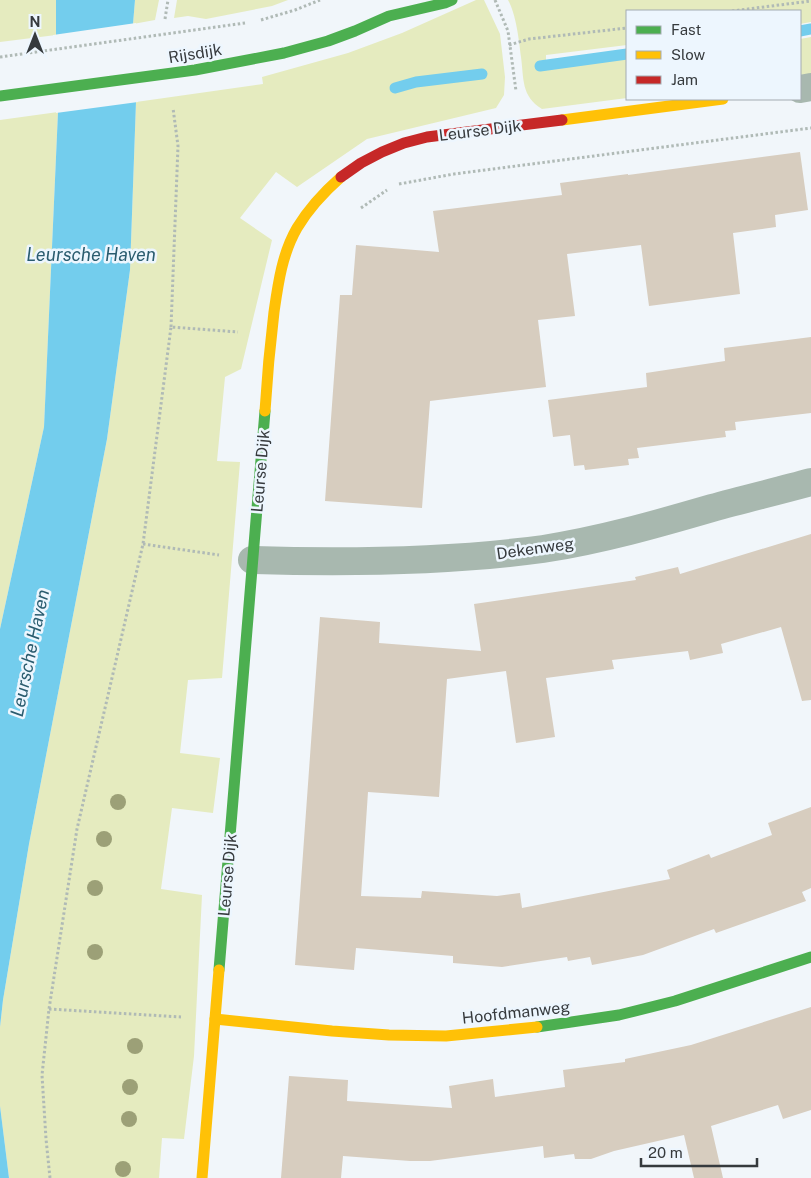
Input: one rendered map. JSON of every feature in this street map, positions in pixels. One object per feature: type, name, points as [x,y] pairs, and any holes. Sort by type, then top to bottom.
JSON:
[{"type":"street","name":"Rijsdijk","points":[[389,16],[406,0]]},
{"type":"street","name":"Rijsdijk","points":[[0,96],[195,70],[284,53],[328,41],[389,16],[452,0]]},
{"type":"street","name":"Leurse Dijk","points":[[202,1178],[271,335],[278,286],[287,251],[294,235],[314,202],[339,177],[369,158],[412,140],[715,100]]},
{"type":"street","name":"Dekenweg","points":[[252,560],[371,562],[429,560],[544,548],[656,525],[811,482]]},
{"type":"street","name":"Hoofdmanweg","points":[[215,1019],[389,1035],[446,1036],[504,1031],[562,1024],[675,1001],[811,957]]},
{"type":"path","points":[[165,19],[168,0]]},
{"type":"path","points":[[257,21],[295,10],[320,0]]},
{"type":"path","points":[[495,0],[508,31],[520,125]]},
{"type":"path","points":[[740,10],[811,1]]},
{"type":"path","points":[[0,57],[248,22]]},
{"type":"path","points":[[509,45],[530,39],[626,28]]},
{"type":"path","points":[[50,1178],[42,1075],[49,1009],[77,829],[143,544],[172,327],[178,146],[173,107]]},
{"type":"path","points":[[396,185],[454,174],[811,128]]},
{"type":"path","points":[[354,212],[387,190]]},
{"type":"path","points":[[172,327],[271,335]]},
{"type":"path","points":[[143,544],[252,560]]},
{"type":"path","points":[[49,1009],[215,1019]]},
{"type":"green space","points":[[0,0],[56,0],[56,35],[0,42]]},
{"type":"green space","points":[[135,0],[159,0],[155,20],[133,24]]},
{"type":"green space","points":[[177,0],[288,0],[272,6],[206,19],[188,16],[174,18]]},
{"type":"green space","points":[[476,0],[484,0],[500,34],[505,77],[504,95],[496,108],[367,139],[297,187],[276,172],[240,218],[272,240],[241,369],[225,377],[217,461],[240,462],[222,678],[188,680],[180,753],[220,758],[213,813],[172,808],[161,889],[202,895],[194,1056],[184,1139],[162,1138],[159,1178],[9,1178],[0,1106],[0,1027],[3,1000],[29,844],[107,439],[130,270],[136,102],[263,84],[262,77],[348,53],[402,33]]},
{"type":"green space","points":[[508,0],[811,0],[811,22],[801,24],[801,10],[626,10],[626,45],[546,55],[546,60],[538,61],[540,68],[547,68],[626,59],[626,98],[542,109],[530,98],[523,80],[517,27]]},
{"type":"green space","points":[[811,37],[811,74],[801,75],[801,39]]},
{"type":"green space","points":[[58,112],[44,427],[0,629],[0,120]]},
{"type":"water","name":"Leursche Haven","points":[[56,0],[135,0],[133,24],[136,102],[130,270],[107,439],[29,844],[0,1027],[0,629],[44,427],[58,112]]},
{"type":"water","points":[[0,1106],[9,1178],[0,1178]]},
{"type":"pier","points":[[136,23],[138,102],[56,113],[53,35]]},
{"type":"building","points":[[800,152],[808,210],[775,215],[776,227],[733,233],[740,294],[649,306],[641,245],[567,254],[575,316],[538,320],[546,387],[430,401],[422,508],[325,501],[340,295],[352,295],[356,245],[439,252],[433,211],[562,195],[560,183]]},
{"type":"building","points":[[811,337],[811,413],[735,422],[736,430],[725,431],[726,437],[637,448],[639,458],[628,459],[629,465],[585,470],[584,465],[574,466],[570,435],[553,437],[548,400],[647,387],[646,373],[725,361],[724,348]]},
{"type":"building","points":[[811,534],[811,700],[802,701],[781,627],[721,644],[723,653],[690,660],[688,651],[612,660],[614,669],[546,678],[555,737],[516,743],[506,671],[447,679],[439,797],[368,792],[361,896],[421,898],[422,891],[497,896],[520,893],[522,908],[670,879],[667,870],[709,854],[711,858],[772,835],[768,823],[811,807],[811,888],[802,892],[806,901],[716,933],[714,929],[643,955],[592,965],[590,957],[568,961],[567,957],[502,967],[453,963],[453,956],[356,948],[354,970],[295,965],[320,617],[380,622],[379,643],[481,651],[474,604],[636,580],[635,577],[678,567],[680,574]]},
{"type":"building","points":[[811,1007],[811,1110],[783,1119],[778,1105],[711,1126],[723,1178],[694,1178],[684,1135],[614,1151],[591,1159],[575,1159],[574,1154],[544,1158],[543,1146],[430,1161],[343,1156],[341,1178],[281,1178],[289,1076],[348,1080],[347,1101],[452,1108],[449,1086],[493,1079],[495,1097],[565,1087],[563,1070],[625,1062],[625,1059],[691,1045]]},
{"type":"waterway","points":[[801,31],[811,29]]},
{"type":"waterway","points":[[540,66],[626,54]]},
{"type":"waterway","points":[[395,88],[416,82],[482,74]]},
{"type":"traffic: fast","points":[[0,96],[195,70],[284,53],[328,41],[389,16],[452,0]]},
{"type":"traffic: fast","points":[[219,970],[265,411]]},
{"type":"traffic: fast","points":[[537,1027],[619,1015],[675,1001],[811,957]]},
{"type":"traffic: slow","points":[[562,120],[715,100]]},
{"type":"traffic: slow","points":[[265,411],[274,312],[284,259],[297,228],[317,201],[341,177]]},
{"type":"traffic: slow","points":[[202,1178],[219,970]]},
{"type":"traffic: slow","points":[[215,1019],[389,1035],[446,1036],[537,1027]]},
{"type":"traffic: jam","points":[[341,177],[361,163],[382,152],[404,143],[427,137],[562,120]]}]
